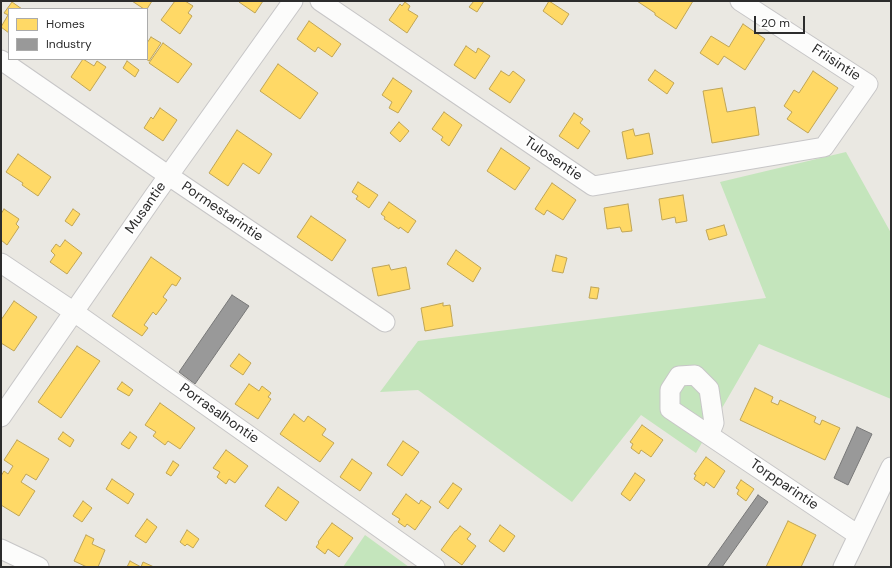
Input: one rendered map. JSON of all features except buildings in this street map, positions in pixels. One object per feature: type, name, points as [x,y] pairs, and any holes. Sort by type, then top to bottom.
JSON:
[{"type":"street","name":"Musantie","points":[[1,417],[293,1]]},
{"type":"street","name":"Tulosentie","points":[[320,1],[593,186],[824,147]]},
{"type":"street","name":"Friisintie","points":[[740,1],[868,84],[824,147]]},
{"type":"street","name":"Pormestarintie","points":[[1,60],[385,322]]},
{"type":"street","name":"Porrasalhontie","points":[[1,263],[74,312],[435,567]]},
{"type":"street","name":"Torpparintie","points":[[709,435],[858,535]]},
{"type":"street","points":[[843,567],[891,467]]},
{"type":"street","points":[[1,549],[39,567]]},
{"type":"green space","points":[[846,152],[891,233],[891,399],[759,344],[696,453],[641,415],[572,502],[418,390],[380,392],[418,341],[766,298],[720,182]]},
{"type":"green space","points":[[365,535],[409,567],[343,567]]}]
